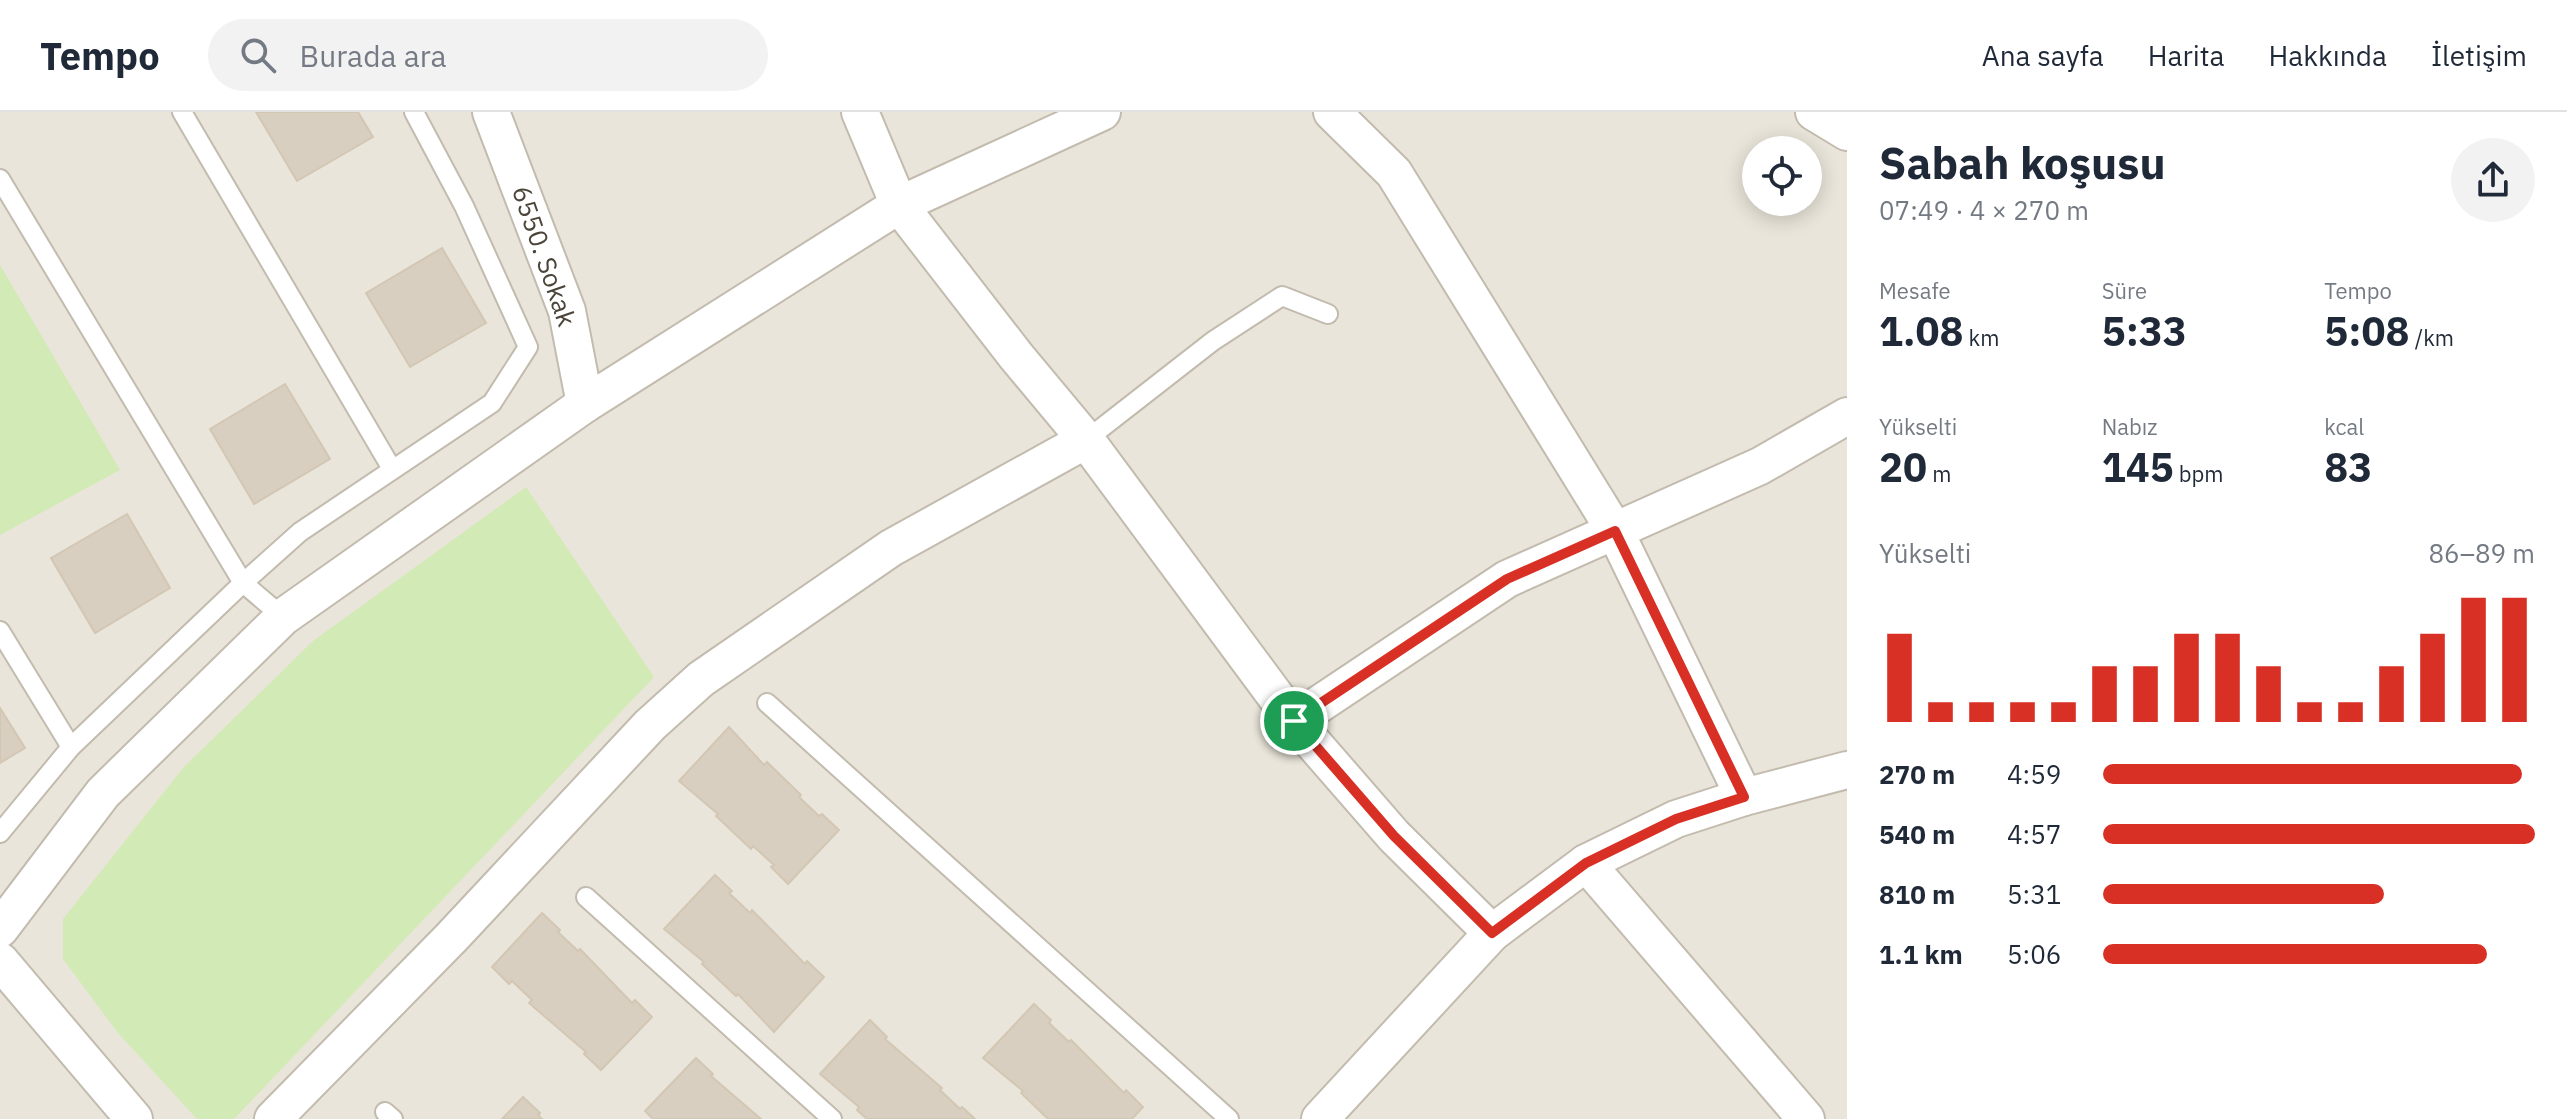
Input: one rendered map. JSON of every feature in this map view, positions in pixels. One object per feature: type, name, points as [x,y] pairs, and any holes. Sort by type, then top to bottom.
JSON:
[{"type":"street","name":"6550. Sokak","points":[[491,112],[567,311],[585,404]]},
{"type":"street","points":[[860,112],[899,205],[1016,356],[1086,440],[1294,721],[1394,836],[1492,933]]},
{"type":"street","points":[[0,929],[103,793],[283,617],[585,404],[899,205],[1102,112]]},
{"type":"street","points":[[1332,112],[1394,173],[1615,531],[1744,797]]},
{"type":"street","points":[[1814,112],[1847,132]]},
{"type":"street","points":[[1294,721],[1507,579],[1760,466],[1847,416]]},
{"type":"street","points":[[273,1119],[451,938],[650,725],[701,679],[891,548],[1086,440]]},
{"type":"street","points":[[1339,1112],[1492,933],[1586,863],[1676,819],[1744,797],[1847,770]]},
{"type":"street","points":[[1586,863],[1806,1119]]},
{"type":"street","points":[[0,961],[134,1119]]},
{"type":"lane","points":[[182,112],[392,469]]},
{"type":"lane","points":[[0,833],[71,747],[243,583],[300,532],[492,403],[528,347],[464,206],[414,112]]},
{"type":"lane","points":[[0,179],[243,583],[283,617]]},
{"type":"lane","points":[[1086,440],[1213,341],[1282,296],[1328,314]]},
{"type":"lane","points":[[0,631],[71,747]]},
{"type":"lane","points":[[767,703],[1229,1119]]},
{"type":"lane","points":[[586,897],[832,1119]]},
{"type":"shaded area","points":[[0,112],[1847,112],[1847,1119],[0,1119]]},
{"type":"green space","points":[[0,265],[120,470],[0,535]]},
{"type":"green space","points":[[526,487],[654,677],[234,1119],[197,1119],[118,1033],[63,959],[63,919],[183,768],[313,641]]},
{"type":"building","points":[[256,112],[358,112],[373,137],[297,181]]},
{"type":"building","points":[[442,248],[486,323],[410,367],[366,293]]},
{"type":"building","points":[[285,384],[330,459],[254,504],[210,429]]},
{"type":"building","points":[[127,514],[170,588],[95,633],[51,558]]},
{"type":"building","points":[[0,708],[25,748],[0,763]]},
{"type":"building","points":[[729,727],[764,765],[767,762],[819,816],[822,814],[839,830],[788,884],[771,867],[774,865],[753,846],[751,849],[716,816],[718,814],[679,781]]},
{"type":"building","points":[[715,875],[750,913],[752,910],[805,964],[807,961],[824,977],[774,1032],[738,994],[736,996],[702,964],[704,962],[664,929]]},
{"type":"building","points":[[542,913],[632,1003],[635,1000],[652,1017],[601,1070],[584,1054],[586,1052],[529,1003],[532,1000],[512,981],[509,984],[492,967]]},
{"type":"building","points":[[1034,1004],[1069,1042],[1071,1040],[1124,1093],[1126,1090],[1143,1107],[1132,1119],[1048,1119],[1021,1093],[1023,1091],[983,1058]]},
{"type":"building","points":[[870,1020],[887,1037],[885,1039],[942,1088],[940,1090],[960,1109],[962,1107],[975,1119],[867,1119],[857,1110],[859,1107],[820,1074]]},
{"type":"building","points":[[696,1058],[713,1074],[711,1076],[761,1119],[653,1119],[645,1111]]},
{"type":"building","points":[[523,1097],[540,1113],[538,1115],[542,1119],[502,1119]]},
{"type":"route","points":[[1615,531],[1744,797],[1676,819],[1586,863],[1492,933],[1394,836],[1294,721],[1507,579],[1615,531]]}]
